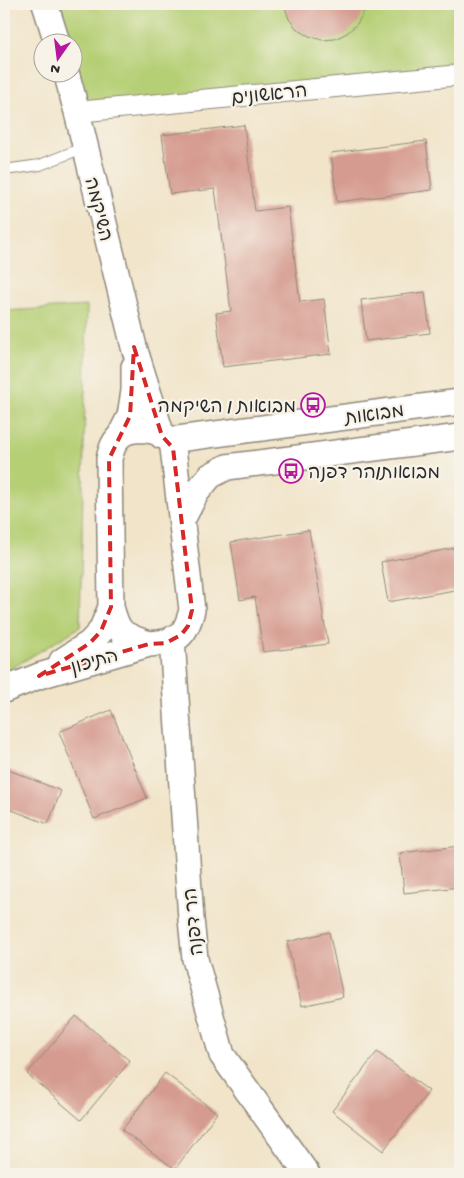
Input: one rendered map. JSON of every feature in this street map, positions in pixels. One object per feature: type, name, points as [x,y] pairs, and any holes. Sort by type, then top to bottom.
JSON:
[{"type":"street","points":[[45,4],[54,32]]},
{"type":"street","name":"הראשונים","points":[[77,112],[460,74]]},
{"type":"street","name":"השיקמה","points":[[69,82],[134,347],[166,438],[173,448],[192,610],[188,626],[181,635],[172,639]]},
{"type":"street","name":"השיקמה","points":[[110,607],[109,459],[112,447],[130,416],[134,391],[134,347]]},
{"type":"street","name":"מבואות","points":[[166,438],[460,402]]},
{"type":"street","points":[[120,436],[134,430],[153,431],[166,438]]},
{"type":"street","name":"מבואות","points":[[182,520],[196,493],[210,476],[227,467],[460,437]]},
{"type":"street","points":[[110,607],[115,622],[123,634],[148,644]]},
{"type":"street","name":"התיכון","points":[[40,676],[90,643],[101,631],[110,607]]},
{"type":"street","name":"התיכון","points":[[4,690],[40,676],[148,644],[166,643],[172,639]]},
{"type":"street","name":"הר דפנה","points":[[172,639],[195,959],[222,1055],[307,1174]]},
{"type":"lane","points":[[4,170],[40,165],[85,147]]},
{"type":"highlighted area","points":[[134,347],[162,436],[173,448],[192,610],[188,626],[181,635],[166,643],[149,644],[39,676],[90,643],[101,631],[111,607],[109,459],[130,416]]},
{"type":"green space","points":[[45,4],[460,4],[460,75],[77,112],[73,82],[82,82],[82,32],[54,32]]},
{"type":"green space","points":[[87,306],[80,627],[4,673],[4,311]]},
{"type":"building","points":[[284,4],[368,4],[357,24],[347,33],[335,39],[322,40],[309,36],[297,29],[289,19]]},
{"type":"building","points":[[244,125],[255,211],[288,207],[300,302],[324,299],[331,354],[223,367],[216,313],[231,311],[215,189],[170,194],[162,135]]},
{"type":"building","points":[[426,141],[432,190],[337,202],[331,153]]},
{"type":"building","points":[[425,292],[430,333],[366,341],[361,300]]},
{"type":"building","points":[[309,530],[328,644],[263,652],[255,597],[240,600],[231,542]]},
{"type":"building","points":[[460,547],[460,589],[388,602],[381,562]]},
{"type":"building","points":[[111,710],[147,798],[94,819],[59,732]]},
{"type":"building","points":[[4,768],[61,791],[48,824],[4,807]]},
{"type":"building","points":[[460,846],[460,887],[404,893],[400,853]]},
{"type":"building","points":[[329,932],[343,997],[302,1006],[287,942]]},
{"type":"building","points":[[76,1016],[130,1061],[81,1120],[27,1074]]},
{"type":"building","points":[[377,1052],[429,1091],[383,1151],[332,1111]]},
{"type":"building","points":[[165,1073],[217,1113],[175,1169],[122,1130]]},
{"type":"place","name":"מבואות / השיקמה","points":[[313,405]]},
{"type":"place","name":"מבואות/הר דפנה","points":[[291,471]]}]
